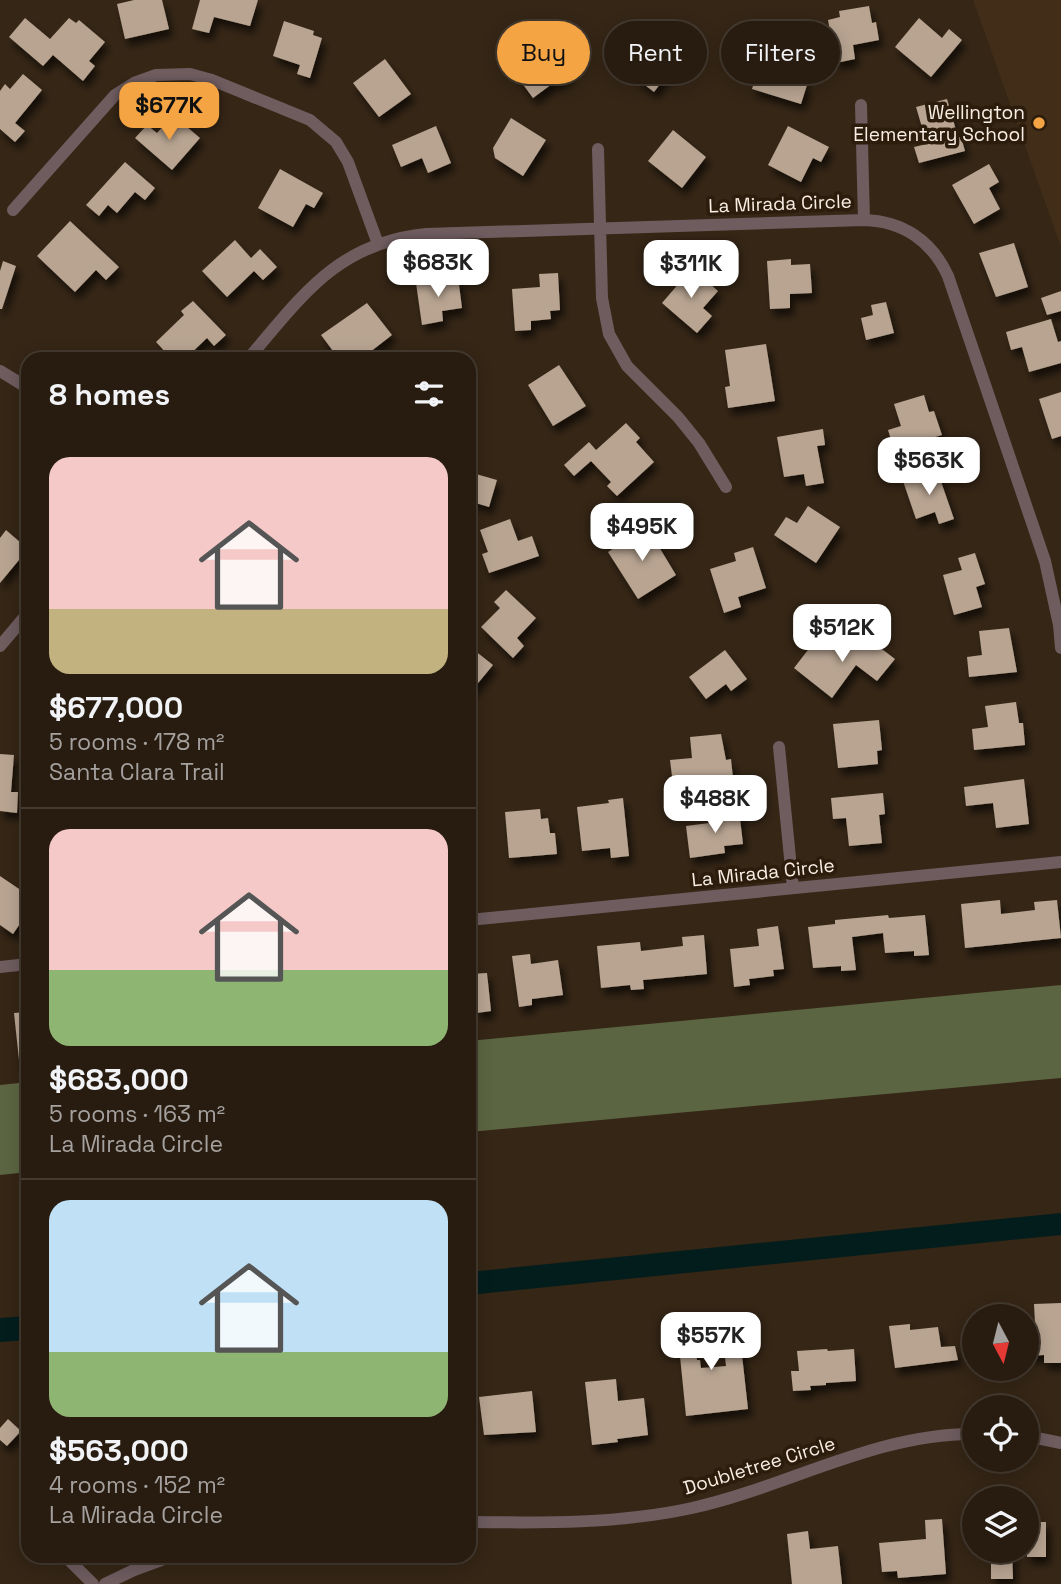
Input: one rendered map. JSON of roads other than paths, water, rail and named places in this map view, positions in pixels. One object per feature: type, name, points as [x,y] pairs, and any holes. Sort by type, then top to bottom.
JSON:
[{"type":"street","points":[[13,210],[115,95],[134,83],[156,75],[190,74],[300,114],[328,134],[348,162],[378,244]]},
{"type":"street","points":[[861,105],[864,220]]},
{"type":"street","points":[[598,149],[603,310],[614,345],[627,366],[678,417],[699,443],[726,487]]},
{"type":"street","name":"La Mirada Circle","points":[[254,352],[317,280],[337,265],[378,244],[426,234],[864,220],[886,222],[906,229],[924,241],[943,266],[1042,549],[1051,582],[1061,648]]},
{"type":"street","points":[[0,371],[21,384]]},
{"type":"street","points":[[2,640],[21,620]]},
{"type":"street","points":[[779,747],[793,888]]},
{"type":"street","name":"La Mirada Circle","points":[[476,919],[1061,862]]},
{"type":"street","points":[[0,967],[21,965]]},
{"type":"street","name":"Doubletree Circle","points":[[476,1522],[585,1523],[692,1508],[792,1478],[875,1449],[962,1434]]},
{"type":"street","points":[[1039,1438],[1061,1443]]},
{"type":"street","points":[[72,1563],[93,1584]]},
{"type":"street","points":[[105,1584],[153,1563]]},
{"type":"water","points":[[1061,1213],[1061,1235],[476,1294],[476,1271]]},
{"type":"water","points":[[21,1316],[21,1340],[0,1342],[0,1318]]},
{"type":"place","name":"Wellington Elementary School","points":[[1039,123]]}]
